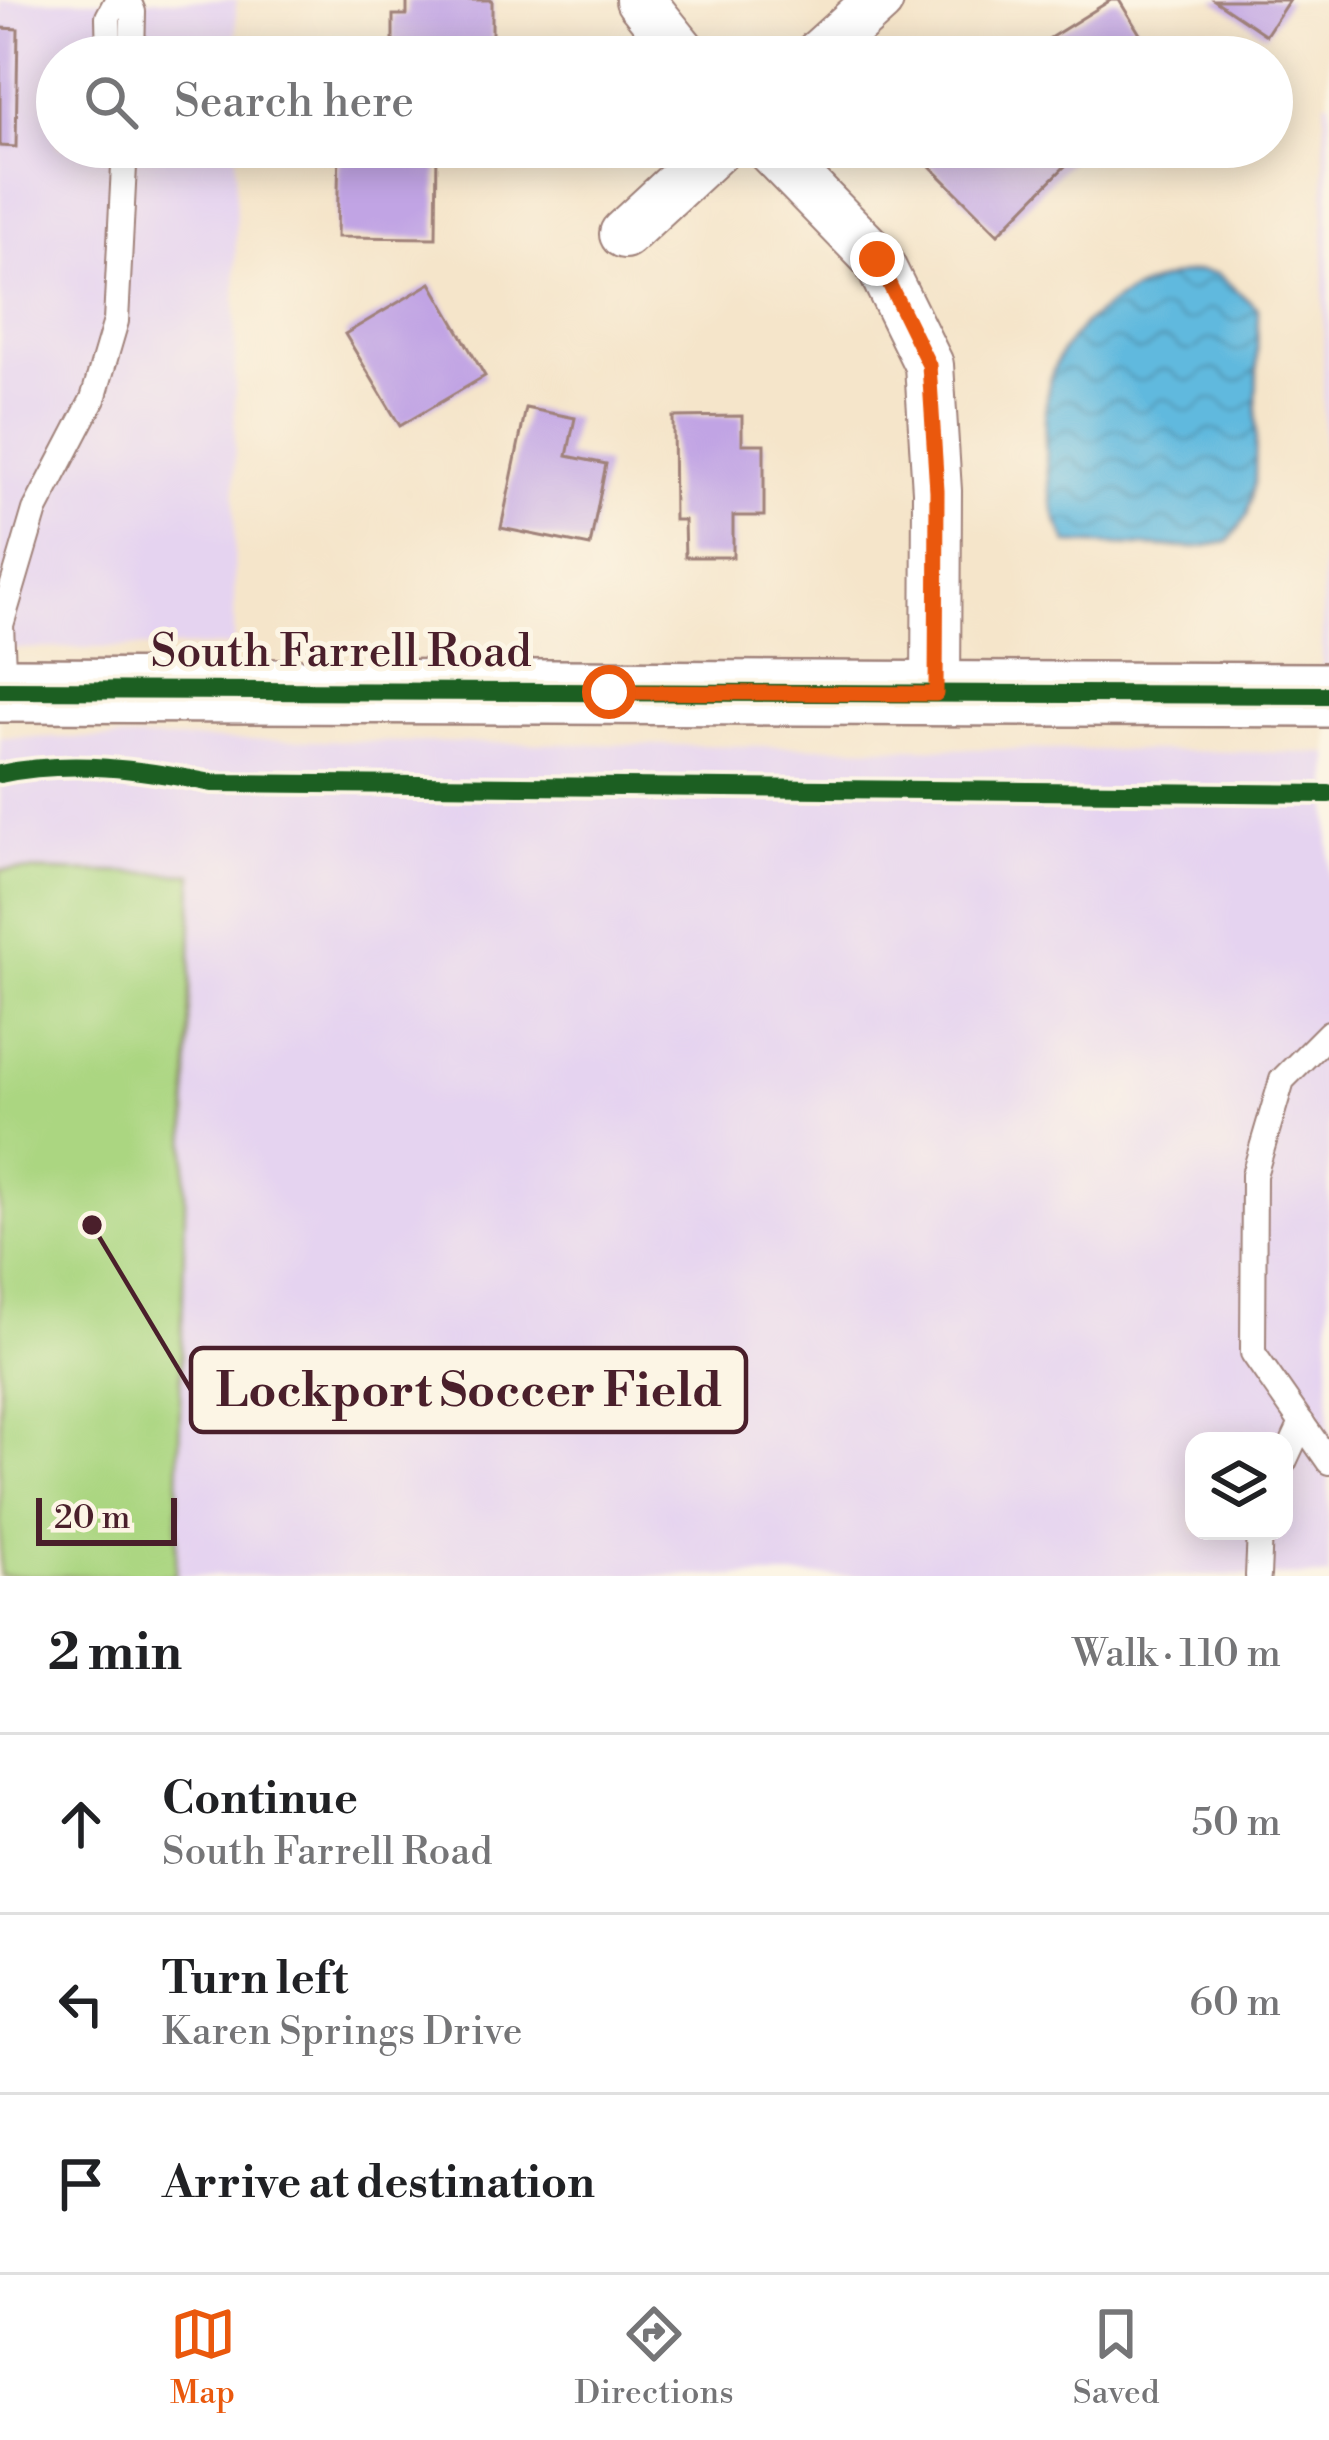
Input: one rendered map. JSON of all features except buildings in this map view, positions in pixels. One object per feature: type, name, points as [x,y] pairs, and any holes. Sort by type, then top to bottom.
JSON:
[{"type":"street","points":[[640,0],[669,36]]},
{"type":"street","points":[[839,36],[879,0]]},
{"type":"street","points":[[624,233],[695,168]]},
{"type":"street","points":[[788,168],[877,259],[929,365],[937,491],[936,694]]},
{"type":"street","name":"South Farrell Road","points":[[2,690],[1329,695]]},
{"type":"lane","points":[[108,36],[108,16],[117,0]]},
{"type":"lane","points":[[128,0],[132,36]]},
{"type":"lane","points":[[2,690],[1,626],[35,510],[93,399],[116,320],[124,168]]},
{"type":"lane","points":[[1329,1033],[1282,1080],[1254,1175],[1253,1353],[1329,1462]]},
{"type":"lane","points":[[1293,1442],[1302,1423]]},
{"type":"lane","points":[[1258,1576],[1260,1540]]},
{"type":"shaded area","points":[[0,0],[236,0],[236,36],[36,36],[36,168],[236,168],[234,646],[0,649]]},
{"type":"shaded area","points":[[1325,101],[1329,101],[1329,668],[1322,668]]},
{"type":"shaded area","points":[[0,737],[1329,753],[1329,1576],[0,1576]]},
{"type":"green space","points":[[0,870],[193,874],[176,1576],[0,1576]]},
{"type":"water","points":[[1200,271],[1218,274],[1258,309],[1255,480],[1247,516],[1228,542],[1192,548],[1068,543],[1053,505],[1045,444],[1048,390],[1059,358],[1072,338],[1108,305],[1154,282]]},
{"type":"cycle path","points":[[0,690],[1329,695]]},
{"type":"cycle path","points":[[0,774],[80,767],[212,783],[1329,794]]},
{"type":"place","name":"Lockport Soccer Field","points":[[92,1225]]},
{"type":"route","points":[[609,692],[936,694],[937,491],[929,365],[877,259]]}]
